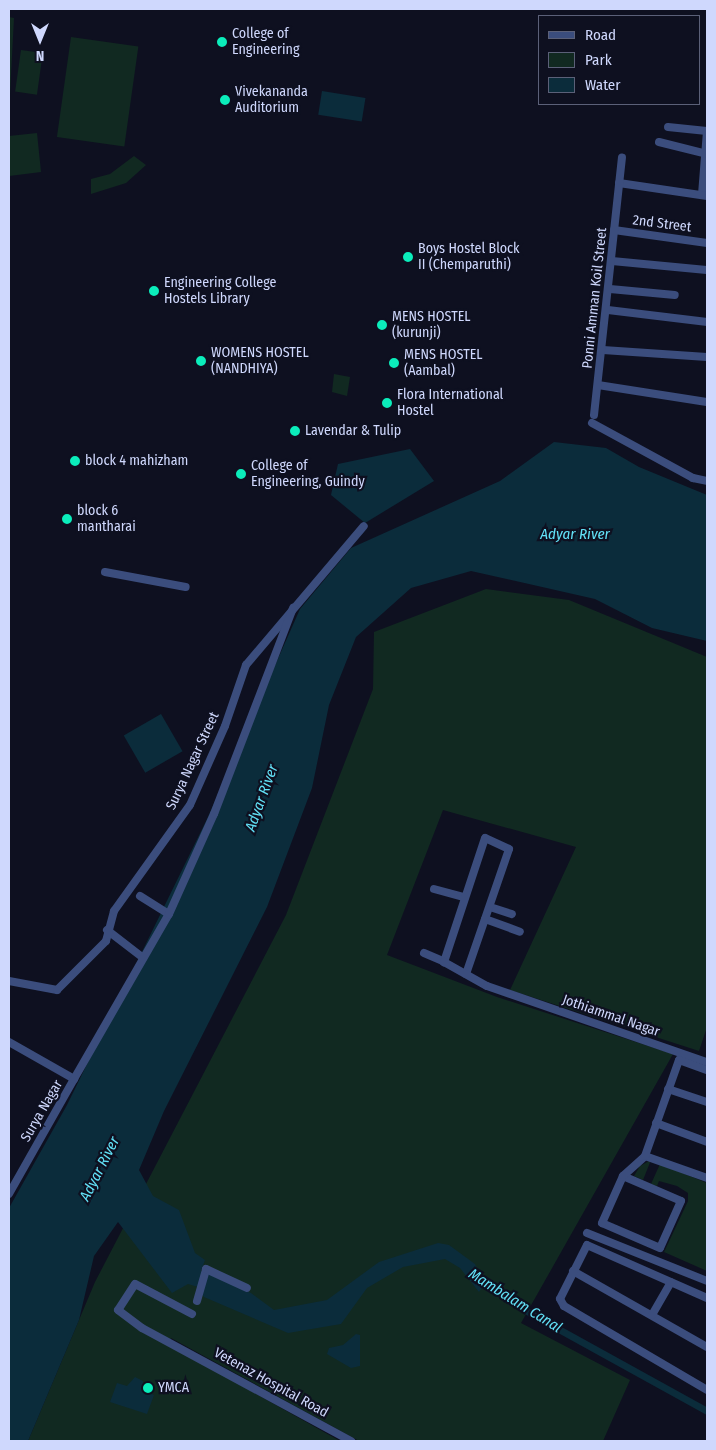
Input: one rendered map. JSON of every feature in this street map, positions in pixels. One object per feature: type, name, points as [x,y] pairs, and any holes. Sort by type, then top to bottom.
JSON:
[{"type":"street","points":[[619,183],[704,195],[707,154],[706,128],[668,127]]},
{"type":"street","points":[[659,142],[707,154]]},
{"type":"street","name":"Ponni Amman Koil Street","points":[[622,158],[608,310],[593,419],[693,478],[707,481]]},
{"type":"street","name":"2nd Street","points":[[614,230],[707,243]]},
{"type":"street","points":[[612,261],[707,270]]},
{"type":"street","points":[[610,289],[675,295]]},
{"type":"street","points":[[608,310],[707,322]]},
{"type":"street","points":[[603,350],[707,357]]},
{"type":"street","points":[[598,384],[707,402]]},
{"type":"street","name":"Surya Nagar Street","points":[[9,982],[54,990],[63,987],[106,941],[107,930],[114,911],[190,805],[225,726],[246,665],[294,605],[364,526]]},
{"type":"street","points":[[105,572],[186,587]]},
{"type":"street","points":[[74,1079],[142,957],[169,914],[214,814],[294,605]]},
{"type":"street","points":[[443,961],[482,839],[507,846],[490,907],[466,974]]},
{"type":"street","points":[[434,890],[464,897]]},
{"type":"street","points":[[140,896],[169,914]]},
{"type":"street","points":[[490,907],[512,914]]},
{"type":"street","points":[[485,919],[520,932]]},
{"type":"street","points":[[107,930],[142,957]]},
{"type":"street","name":"Jothiammal Nagar","points":[[424,953],[507,994],[707,1062]]},
{"type":"street","name":"Surya Nagar","points":[[9,1042],[74,1079],[9,1194]]},
{"type":"street","points":[[623,1176],[681,1201],[660,1248],[602,1223],[623,1176],[645,1156],[679,1060],[707,1070]]},
{"type":"street","points":[[668,1089],[707,1102]]},
{"type":"street","points":[[656,1123],[707,1142]]},
{"type":"street","points":[[645,1156],[707,1178]]},
{"type":"street","points":[[587,1232],[707,1281]]},
{"type":"street","points":[[707,1298],[587,1245],[573,1271],[561,1304],[707,1390]]},
{"type":"street","points":[[197,1301],[206,1270],[247,1288]]},
{"type":"street","points":[[573,1271],[707,1346]]},
{"type":"street","points":[[652,1315],[671,1282]]},
{"type":"street","name":"Vetenaz Hospital Road","points":[[192,1314],[135,1284],[118,1310],[179,1347],[351,1441]]},
{"type":"green space","points":[[9,17],[14,18],[9,113]]},
{"type":"green space","points":[[71,37],[138,46],[124,146],[57,137]]},
{"type":"green space","points":[[21,50],[43,53],[37,95],[15,92]]},
{"type":"green space","points":[[37,133],[41,172],[9,176],[9,136]]},
{"type":"green space","points":[[134,156],[146,165],[126,183],[91,194],[91,179],[110,174]]},
{"type":"green space","points":[[334,374],[350,377],[347,396],[332,392]]},
{"type":"green space","points":[[486,589],[569,600],[707,657],[707,1027],[699,1051],[510,990],[576,847],[443,810],[387,955],[497,997],[673,1054],[521,1323],[630,1380],[603,1441],[359,1441],[171,1338],[169,1345],[340,1441],[28,1441],[95,1282],[286,915],[373,689],[374,632]]},
{"type":"green space","points":[[651,1160],[643,1180],[634,1176],[640,1166]]},
{"type":"green space","points":[[660,1164],[707,1183],[707,1271],[664,1252],[688,1201],[688,1193],[677,1186],[659,1181],[657,1186],[651,1184]]},
{"type":"water","points":[[322,91],[365,98],[362,122],[318,115]]},
{"type":"water","name":"Adyar River","points":[[554,442],[606,448],[639,467],[707,495],[707,641],[652,628],[595,599],[471,571],[411,588],[356,637],[329,705],[312,788],[267,907],[164,1111],[139,1170],[153,1196],[179,1210],[195,1253],[205,1260],[201,1271],[251,1293],[274,1310],[327,1300],[379,1262],[438,1243],[449,1245],[475,1264],[484,1285],[479,1292],[460,1268],[445,1259],[403,1267],[367,1288],[341,1324],[288,1333],[204,1297],[198,1287],[188,1284],[172,1293],[118,1222],[94,1256],[79,1320],[28,1441],[9,1441],[9,1208],[67,1105],[207,819],[300,609],[351,548],[500,481]]},
{"type":"water","points":[[410,449],[434,481],[365,523],[331,495],[338,464]]},
{"type":"water","points":[[161,714],[182,751],[145,773],[124,736]]},
{"type":"water","points":[[356,1334],[360,1335],[360,1366],[351,1368],[327,1354],[329,1348],[343,1345]]},
{"type":"water","points":[[135,1377],[143,1381],[143,1391],[154,1395],[147,1414],[110,1402],[117,1383],[127,1386]]},
{"type":"waterway","name":"Mambalam Canal","points":[[479,1279],[535,1316],[707,1411]]},
{"type":"place","name":"College of Engineering","points":[[222,42]]},
{"type":"place","name":"Vivekananda Auditorium","points":[[225,100]]},
{"type":"place","name":"Boys Hostel Block II (Chemparuthi)","points":[[408,257]]},
{"type":"place","name":"Engineering College Hostels Library","points":[[154,291]]},
{"type":"place","name":"MENS HOSTEL (kurunji)","points":[[382,325]]},
{"type":"place","name":"WOMENS HOSTEL (NANDHIYA)","points":[[201,361]]},
{"type":"place","name":"MENS HOSTEL (Aambal)","points":[[394,363]]},
{"type":"place","name":"Flora International Hostel","points":[[387,403]]},
{"type":"place","name":"Lavendar & Tulip","points":[[295,431]]},
{"type":"place","name":"block 4 mahizham","points":[[75,461]]},
{"type":"place","name":"College of Engineering, Guindy","points":[[241,474]]},
{"type":"place","name":"block 6 mantharai","points":[[67,519]]},
{"type":"place","name":"YMCA","points":[[148,1388]]}]
